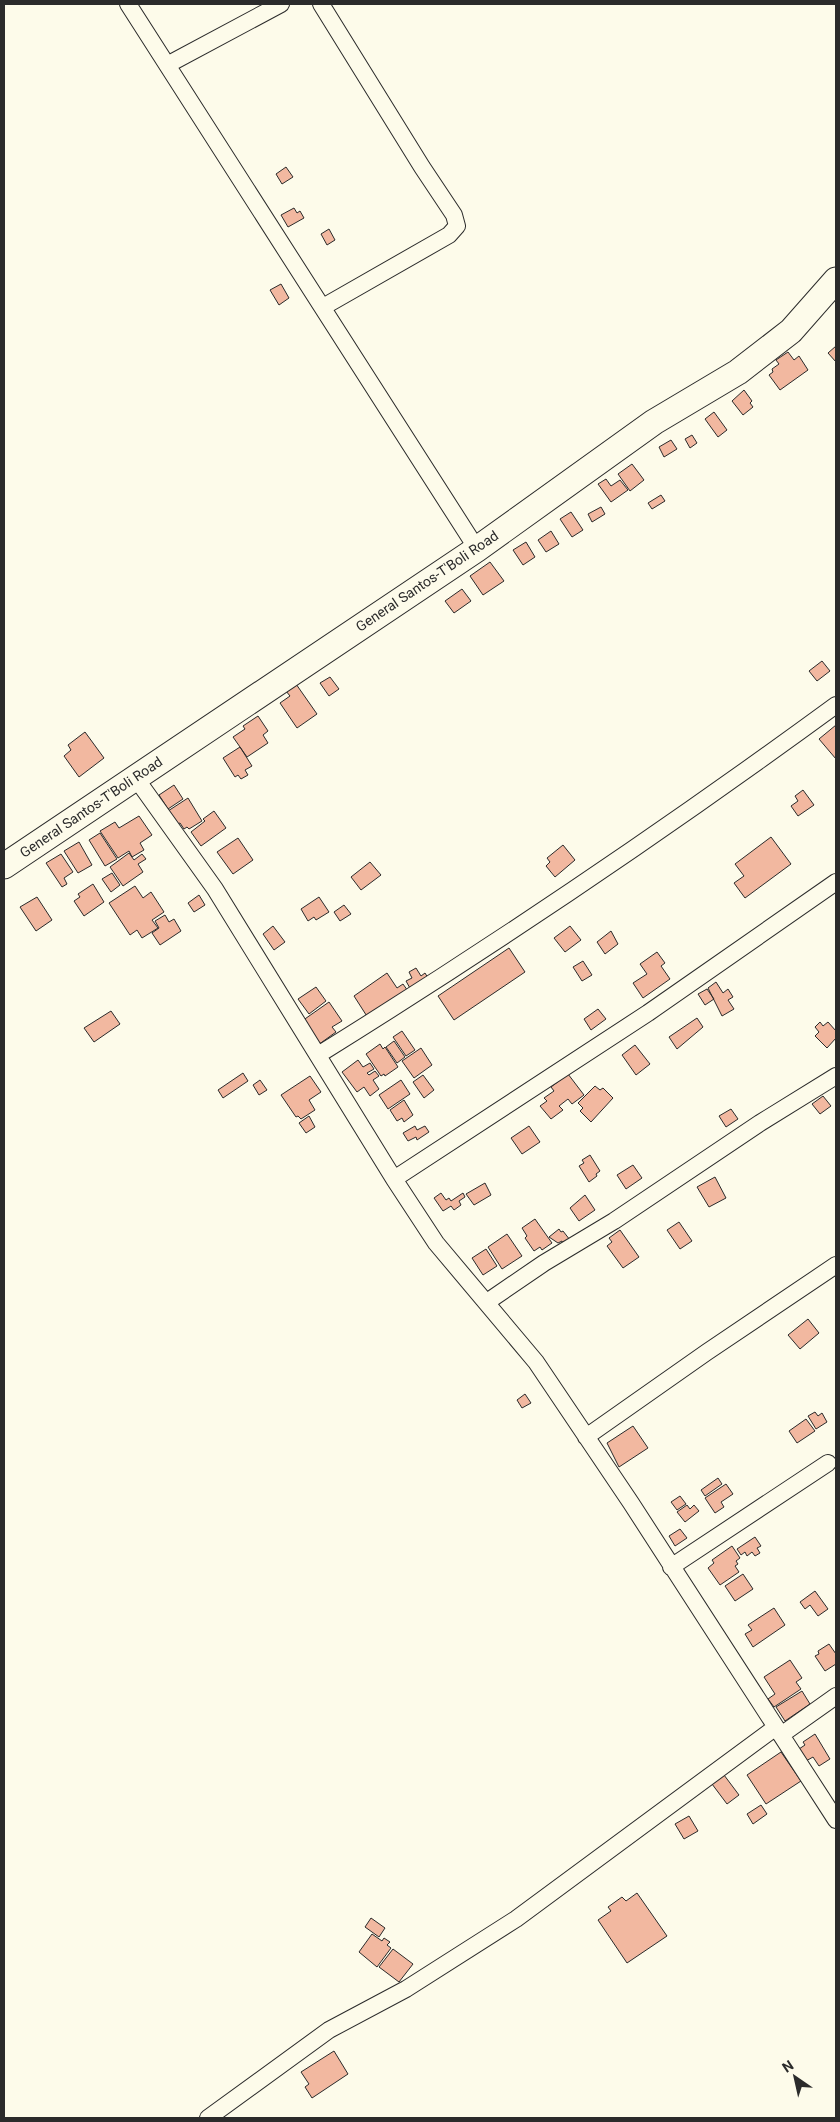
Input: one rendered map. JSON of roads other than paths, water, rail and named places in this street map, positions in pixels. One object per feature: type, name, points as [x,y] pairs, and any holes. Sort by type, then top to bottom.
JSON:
[{"type":"main road","name":"General Santos-T'Boli Road","points":[[4,866],[477,549],[654,422],[738,372],[791,331],[836,280]]},
{"type":"street","points":[[128,4],[477,549]]},
{"type":"street","points":[[167,65],[281,4]]},
{"type":"street","points":[[321,4],[454,215],[457,226],[449,234],[323,307]]},
{"type":"street","points":[[318,1055],[524,924],[723,787],[836,705]]},
{"type":"street","points":[[135,777],[215,889],[394,1179],[436,1243],[536,1362],[836,1820]]},
{"type":"street","points":[[394,1179],[648,1013],[836,882]]},
{"type":"street","points":[[486,1302],[544,1263],[614,1221],[760,1123],[836,1076]]},
{"type":"street","points":[[586,1438],[707,1352],[836,1265]]},
{"type":"street","points":[[671,1567],[828,1463]]},
{"type":"street","points":[[208,2118],[329,2030],[406,1989],[516,1919],[778,1731],[836,1696]]}]
